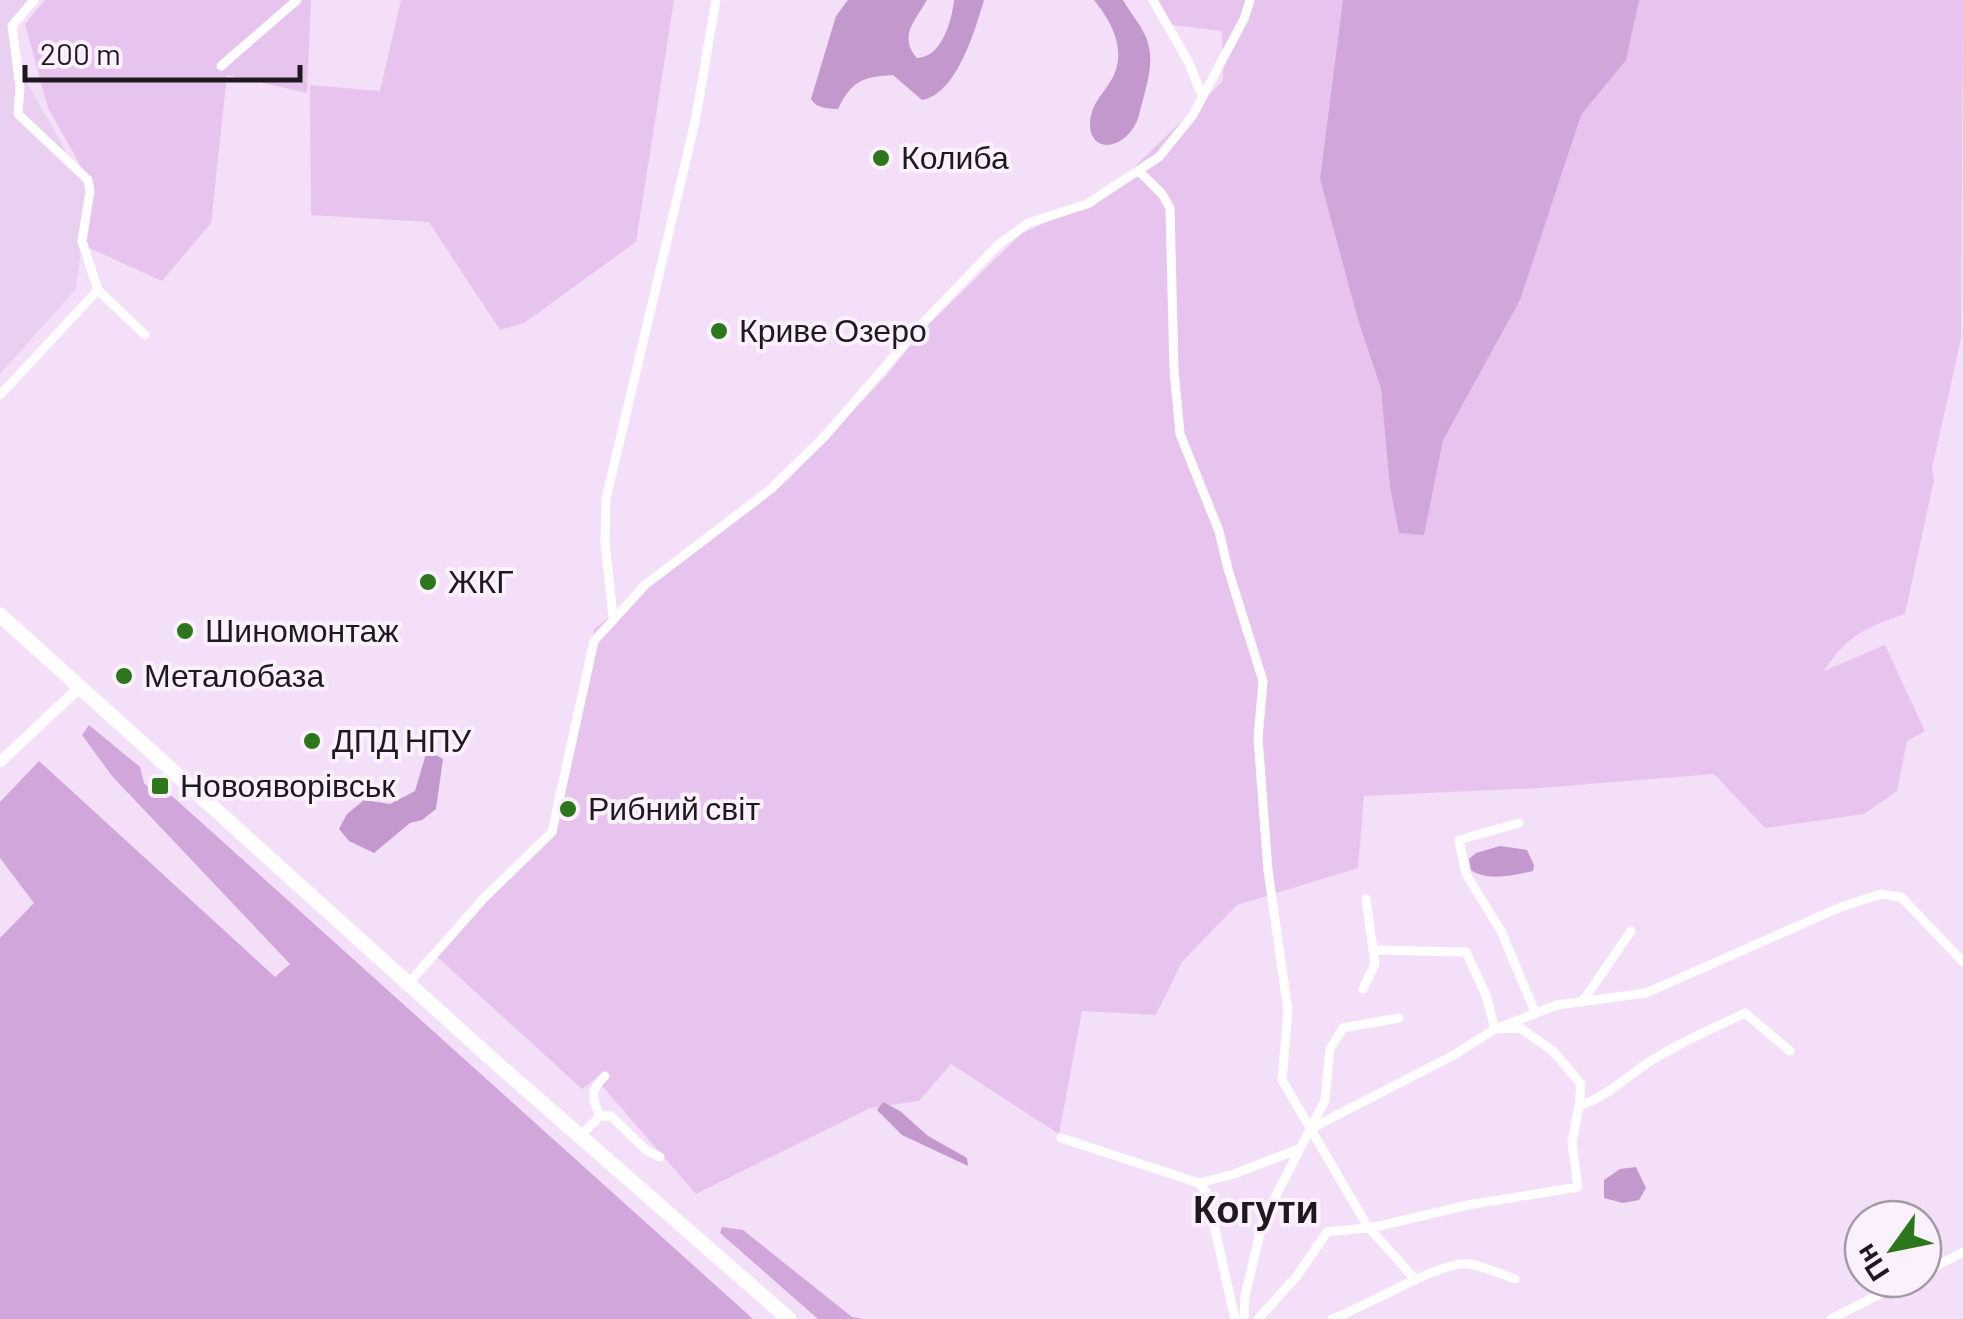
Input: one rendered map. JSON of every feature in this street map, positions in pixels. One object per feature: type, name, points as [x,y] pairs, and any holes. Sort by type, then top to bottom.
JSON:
[{"type":"highway","points":[[0,615],[788,1319]]},
{"type":"street","points":[[34,0],[12,26],[20,88],[18,114],[88,180],[90,191],[82,241],[98,290],[144,335]]},
{"type":"street","points":[[221,66],[297,0]]},
{"type":"street","points":[[613,616],[605,542],[606,499],[699,122],[716,0]]},
{"type":"street","points":[[1153,0],[1190,63],[1202,96]]},
{"type":"street","points":[[409,983],[484,898],[552,832],[594,640],[613,616],[676,561],[771,489],[825,436],[922,324],[998,245],[1028,223],[1086,204],[1158,157],[1193,115],[1244,19],[1250,0]]},
{"type":"street","points":[[1139,171],[1170,208],[1174,370],[1180,434],[1220,532],[1262,681],[1258,738],[1268,870],[1288,1011],[1282,1080],[1368,1228],[1416,1280]]},
{"type":"street","points":[[0,395],[98,290]]},
{"type":"street","points":[[0,761],[80,688]]},
{"type":"street","points":[[1519,823],[1459,840],[1466,874],[1501,932],[1535,1012]]},
{"type":"street","points":[[1310,1129],[1535,1012],[1583,1000],[1646,992],[1824,914],[1882,894],[1901,898],[1963,962]]},
{"type":"street","points":[[1363,989],[1375,964],[1366,899]]},
{"type":"street","points":[[1583,1000],[1631,932]]},
{"type":"street","points":[[1372,950],[1466,952],[1486,995],[1496,1029]]},
{"type":"street","points":[[1579,1106],[1598,1100],[1649,1062],[1745,1013],[1790,1051]]},
{"type":"street","points":[[1244,1319],[1245,1296],[1263,1221],[1325,1100],[1330,1049],[1343,1028],[1399,1018]]},
{"type":"street","points":[[1258,1319],[1297,1276],[1327,1232],[1368,1228],[1468,1205],[1578,1187],[1572,1143],[1581,1084],[1553,1051],[1520,1028],[1496,1029]]},
{"type":"street","points":[[600,1116],[592,1097],[593,1087],[605,1076]]},
{"type":"street","points":[[580,1136],[600,1116],[610,1116],[646,1150],[660,1157]]},
{"type":"street","points":[[1060,1138],[1199,1183],[1234,1174],[1299,1148]]},
{"type":"street","points":[[1199,1183],[1207,1194],[1235,1319]]},
{"type":"street","points":[[1332,1319],[1359,1310],[1430,1272],[1466,1263],[1516,1279]]},
{"type":"street","points":[[1831,1319],[1870,1299]]},
{"type":"shaded area","points":[[0,0],[30,0],[12,22],[21,72],[88,196],[76,289],[0,374]]},
{"type":"shaded area","points":[[45,0],[311,0],[307,93],[227,75],[211,223],[162,281],[85,246],[93,199],[78,161],[48,108],[25,24]]},
{"type":"shaded area","points":[[401,0],[674,0],[636,242],[524,323],[500,330],[429,222],[311,215],[310,85],[380,91]]},
{"type":"shaded area","points":[[848,0],[927,0],[909,36],[917,58],[939,45],[948,28],[954,0],[984,0],[963,59],[955,74],[934,95],[922,100],[893,75],[883,76],[854,86],[838,109],[823,107],[811,99],[836,16]]},
{"type":"shaded area","points":[[1094,0],[1123,0],[1144,33],[1150,53],[1147,84],[1134,126],[1120,141],[1104,145],[1092,135],[1090,125],[1092,111],[1117,67],[1118,46],[1111,26]]},
{"type":"shaded area","points":[[1155,0],[1963,0],[1961,339],[1932,468],[1934,480],[1905,614],[1858,634],[1824,671],[1885,645],[1925,731],[1907,741],[1897,791],[1864,814],[1765,828],[1714,774],[1364,796],[1358,868],[1237,905],[1182,962],[1156,1015],[1082,1011],[1059,1134],[951,1064],[919,1101],[870,1108],[696,1194],[596,1079],[582,1089],[435,955],[558,825],[594,629],[791,476],[886,376],[922,331],[1021,234],[1072,210],[1093,207],[1223,81],[1222,31],[1172,25]]},
{"type":"shaded area","points":[[1343,0],[1639,0],[1626,60],[1581,115],[1520,300],[1443,440],[1424,535],[1399,533],[1390,487],[1381,388],[1320,179]]},
{"type":"shaded area","points":[[89,725],[140,767],[144,783],[153,792],[172,796],[753,1319],[0,1319],[0,938],[34,903],[0,858],[0,802],[39,761],[275,977],[290,964],[112,776],[82,735]]},
{"type":"shaded area","points":[[427,750],[443,759],[436,809],[422,820],[410,823],[374,853],[349,841],[339,829],[347,814],[364,800],[390,804],[415,791]]},
{"type":"shaded area","points":[[1500,846],[1527,850],[1533,871],[1493,877],[1471,870],[1469,859],[1476,853]]},
{"type":"shaded area","points":[[883,1102],[900,1111],[928,1136],[967,1158],[968,1166],[902,1135],[877,1110]]},
{"type":"shaded area","points":[[1636,1167],[1646,1188],[1639,1200],[1623,1203],[1604,1198],[1604,1180],[1620,1169]]},
{"type":"shaded area","points":[[722,1227],[743,1230],[852,1317],[863,1319],[818,1319],[720,1233]]},
{"type":"place","name":"Колиба","points":[[881,158]]},
{"type":"place","name":"Криве Озеро","points":[[719,331]]},
{"type":"place","name":"ЖКГ","points":[[428,582]]},
{"type":"place","name":"Шиномонтаж","points":[[185,631]]},
{"type":"place","name":"Металобаза","points":[[124,676]]},
{"type":"place","name":"ДПД НПУ","points":[[312,741]]},
{"type":"place","name":"Новояворівськ","points":[[160,786]]},
{"type":"place","name":"Рибний світ","points":[[568,809]]},
{"type":"district","name":"Когути","points":[[1256,1210]]}]
